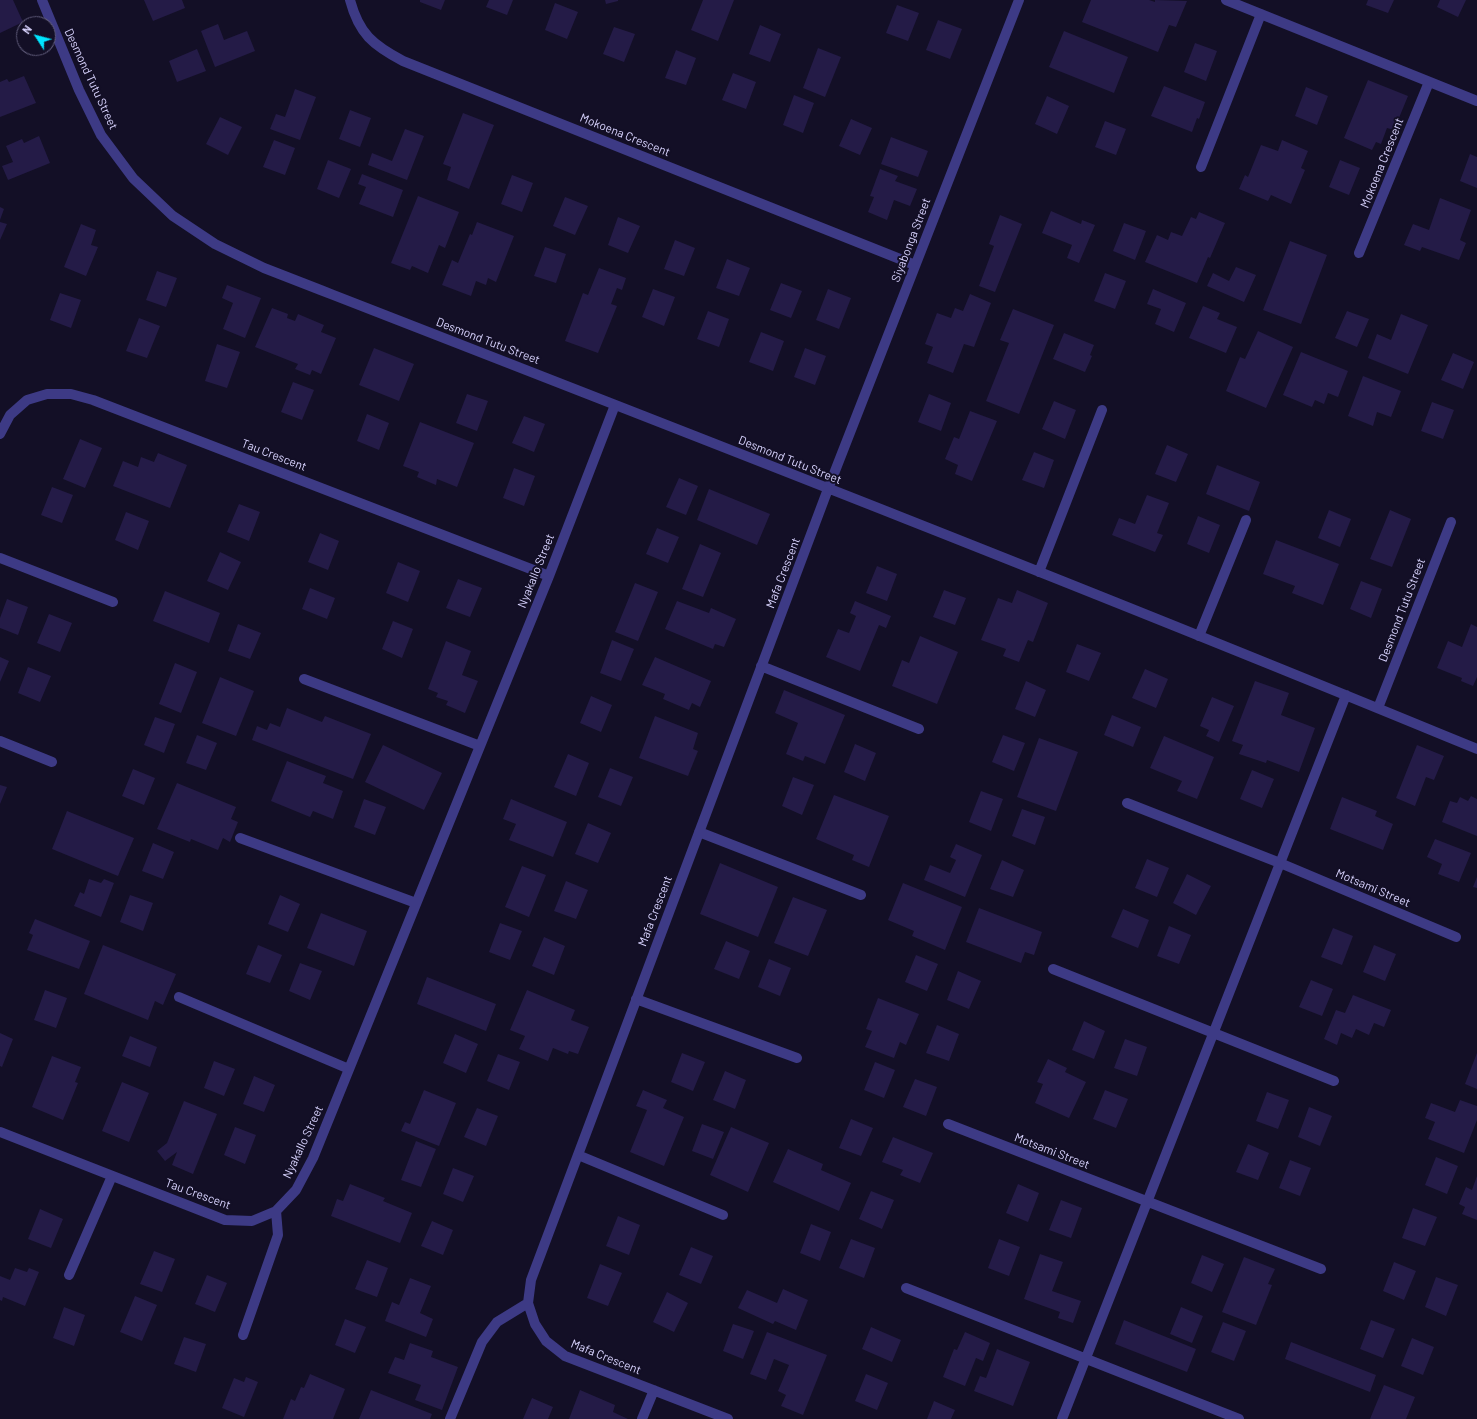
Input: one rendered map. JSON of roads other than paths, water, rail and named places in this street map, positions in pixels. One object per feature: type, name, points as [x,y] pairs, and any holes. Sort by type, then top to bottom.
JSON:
[{"type":"street","name":"Desmond Tutu Street","points":[[42,0],[79,90],[101,135],[133,178],[173,216],[216,244],[264,268],[1039,572],[1477,749]]},
{"type":"street","name":"Mokoena Crescent","points":[[350,0],[354,15],[365,35],[382,50],[403,61],[915,265]]},
{"type":"street","name":"Siyabonga Street","points":[[828,489],[1019,0]]},
{"type":"street","points":[[1226,0],[1477,101]]},
{"type":"street","points":[[1201,167],[1261,14]]},
{"type":"street","name":"Mokoena Crescent","points":[[1359,253],[1429,82]]},
{"type":"street","name":"Tau Crescent","points":[[0,434],[10,415],[27,400],[47,394],[71,394],[101,403],[548,576]]},
{"type":"street","name":"Nyakallo Street","points":[[276,1211],[296,1190],[313,1158],[480,746],[615,405]]},
{"type":"street","points":[[1039,572],[1102,410]]},
{"type":"street","name":"Mafa Crescent","points":[[728,1419],[565,1356],[546,1341],[535,1324],[528,1303],[531,1280],[828,489]]},
{"type":"street","points":[[1198,636],[1246,520]]},
{"type":"street","name":"Desmond Tutu Street","points":[[1378,708],[1451,522]]},
{"type":"street","points":[[0,558],[113,602]]},
{"type":"street","points":[[761,666],[919,729]]},
{"type":"street","points":[[304,679],[480,746]]},
{"type":"street","points":[[1062,1419],[1346,695]]},
{"type":"street","points":[[0,741],[52,762]]},
{"type":"street","name":"Motsami Street","points":[[1127,803],[1280,863],[1456,937]]},
{"type":"street","points":[[699,832],[862,895]]},
{"type":"street","points":[[240,838],[416,903]]},
{"type":"street","points":[[1052,969],[1214,1032],[1334,1081]]},
{"type":"street","points":[[179,997],[349,1069]]},
{"type":"street","points":[[636,999],[797,1058]]},
{"type":"street","name":"Motsami Street","points":[[948,1124],[1321,1269]]},
{"type":"street","name":"Tau Crescent","points":[[0,1132],[225,1220],[252,1221],[276,1211]]},
{"type":"street","points":[[578,1155],[722,1215]]},
{"type":"street","points":[[69,1275],[112,1176]]},
{"type":"street","points":[[243,1335],[278,1235],[276,1211]]},
{"type":"street","points":[[906,1288],[1239,1419]]},
{"type":"street","points":[[450,1419],[482,1342],[497,1322],[528,1303]]},
{"type":"street","points":[[642,1419],[654,1390]]}]
